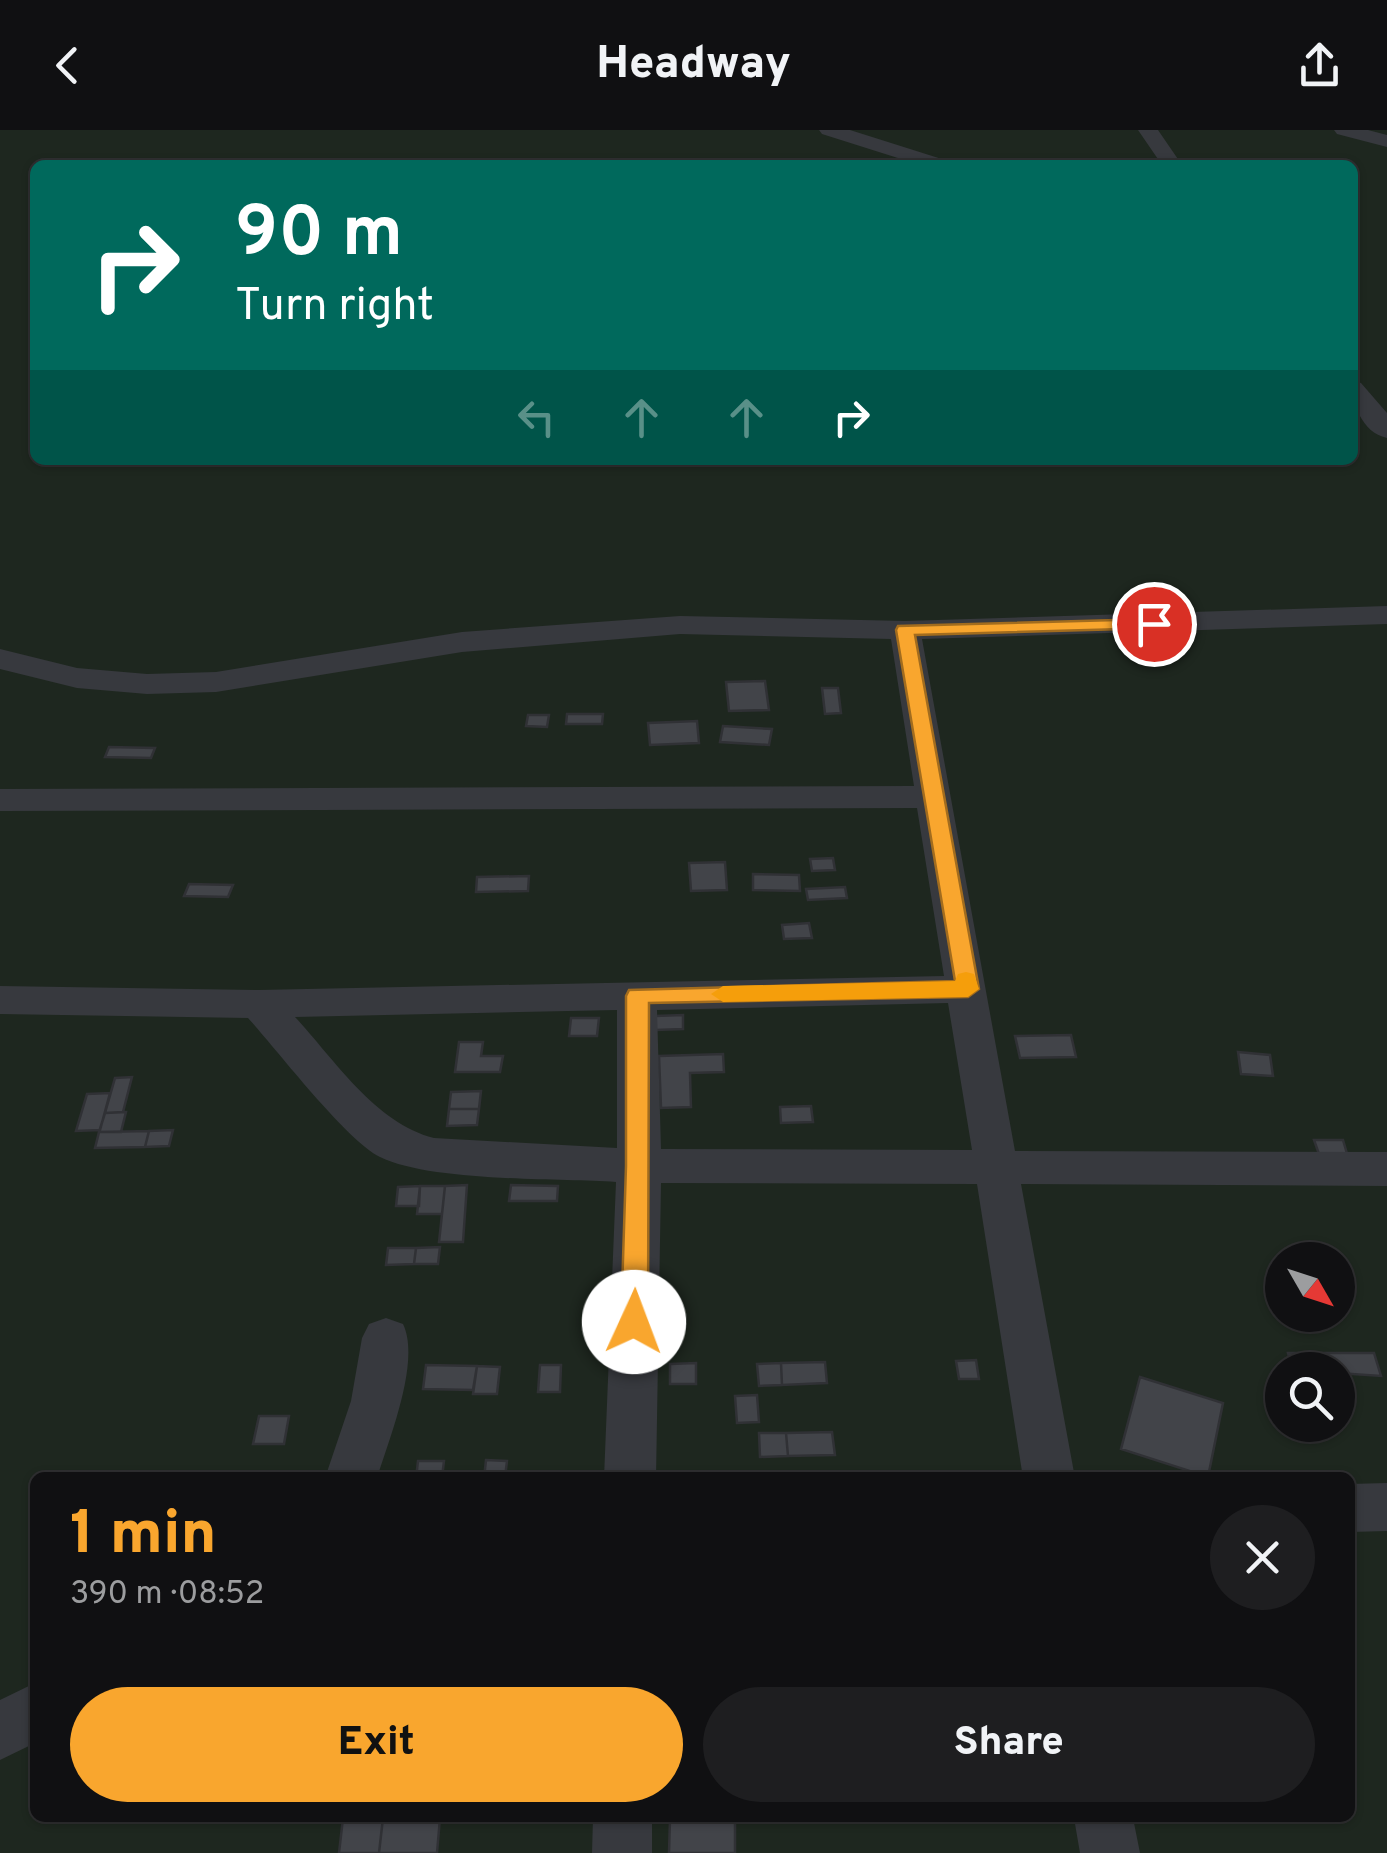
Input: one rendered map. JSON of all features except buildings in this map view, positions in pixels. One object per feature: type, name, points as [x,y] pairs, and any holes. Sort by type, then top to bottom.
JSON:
[{"type":"street","points":[[830,130],[925,160]]},
{"type":"street","points":[[1148,130],[1169,160]]},
{"type":"street","points":[[1344,130],[1387,141]]},
{"type":"street","points":[[1358,395],[1387,430]]},
{"type":"street","points":[[0,659],[108,682],[216,682],[462,642],[660,627],[792,624],[905,630],[1387,615]]},
{"type":"street","points":[[905,630],[1048,1472]]},
{"type":"street","points":[[0,800],[936,796]]},
{"type":"street","points":[[0,1000],[259,1004],[968,989]]},
{"type":"street","points":[[630,1472],[639,1166],[637,996]]},
{"type":"street","points":[[259,1004],[373,1129],[396,1146],[434,1155],[639,1166],[1387,1169]]},
{"type":"street","points":[[353,1472],[376,1401],[386,1338]]},
{"type":"street","points":[[1355,1508],[1387,1507]]},
{"type":"street","points":[[0,1731],[30,1714]]},
{"type":"street","points":[[622,1853],[623,1822]]},
{"type":"street","points":[[1105,1822],[1110,1853]]},
{"type":"shaded area","points":[[0,130],[1387,130],[1387,1853],[0,1853]]},
{"type":"slow traffic","points":[[723,994],[968,989],[966,980]]},
{"type":"route","points":[[634,1322],[639,1166],[637,996],[968,989],[905,630],[1154,624]]}]
